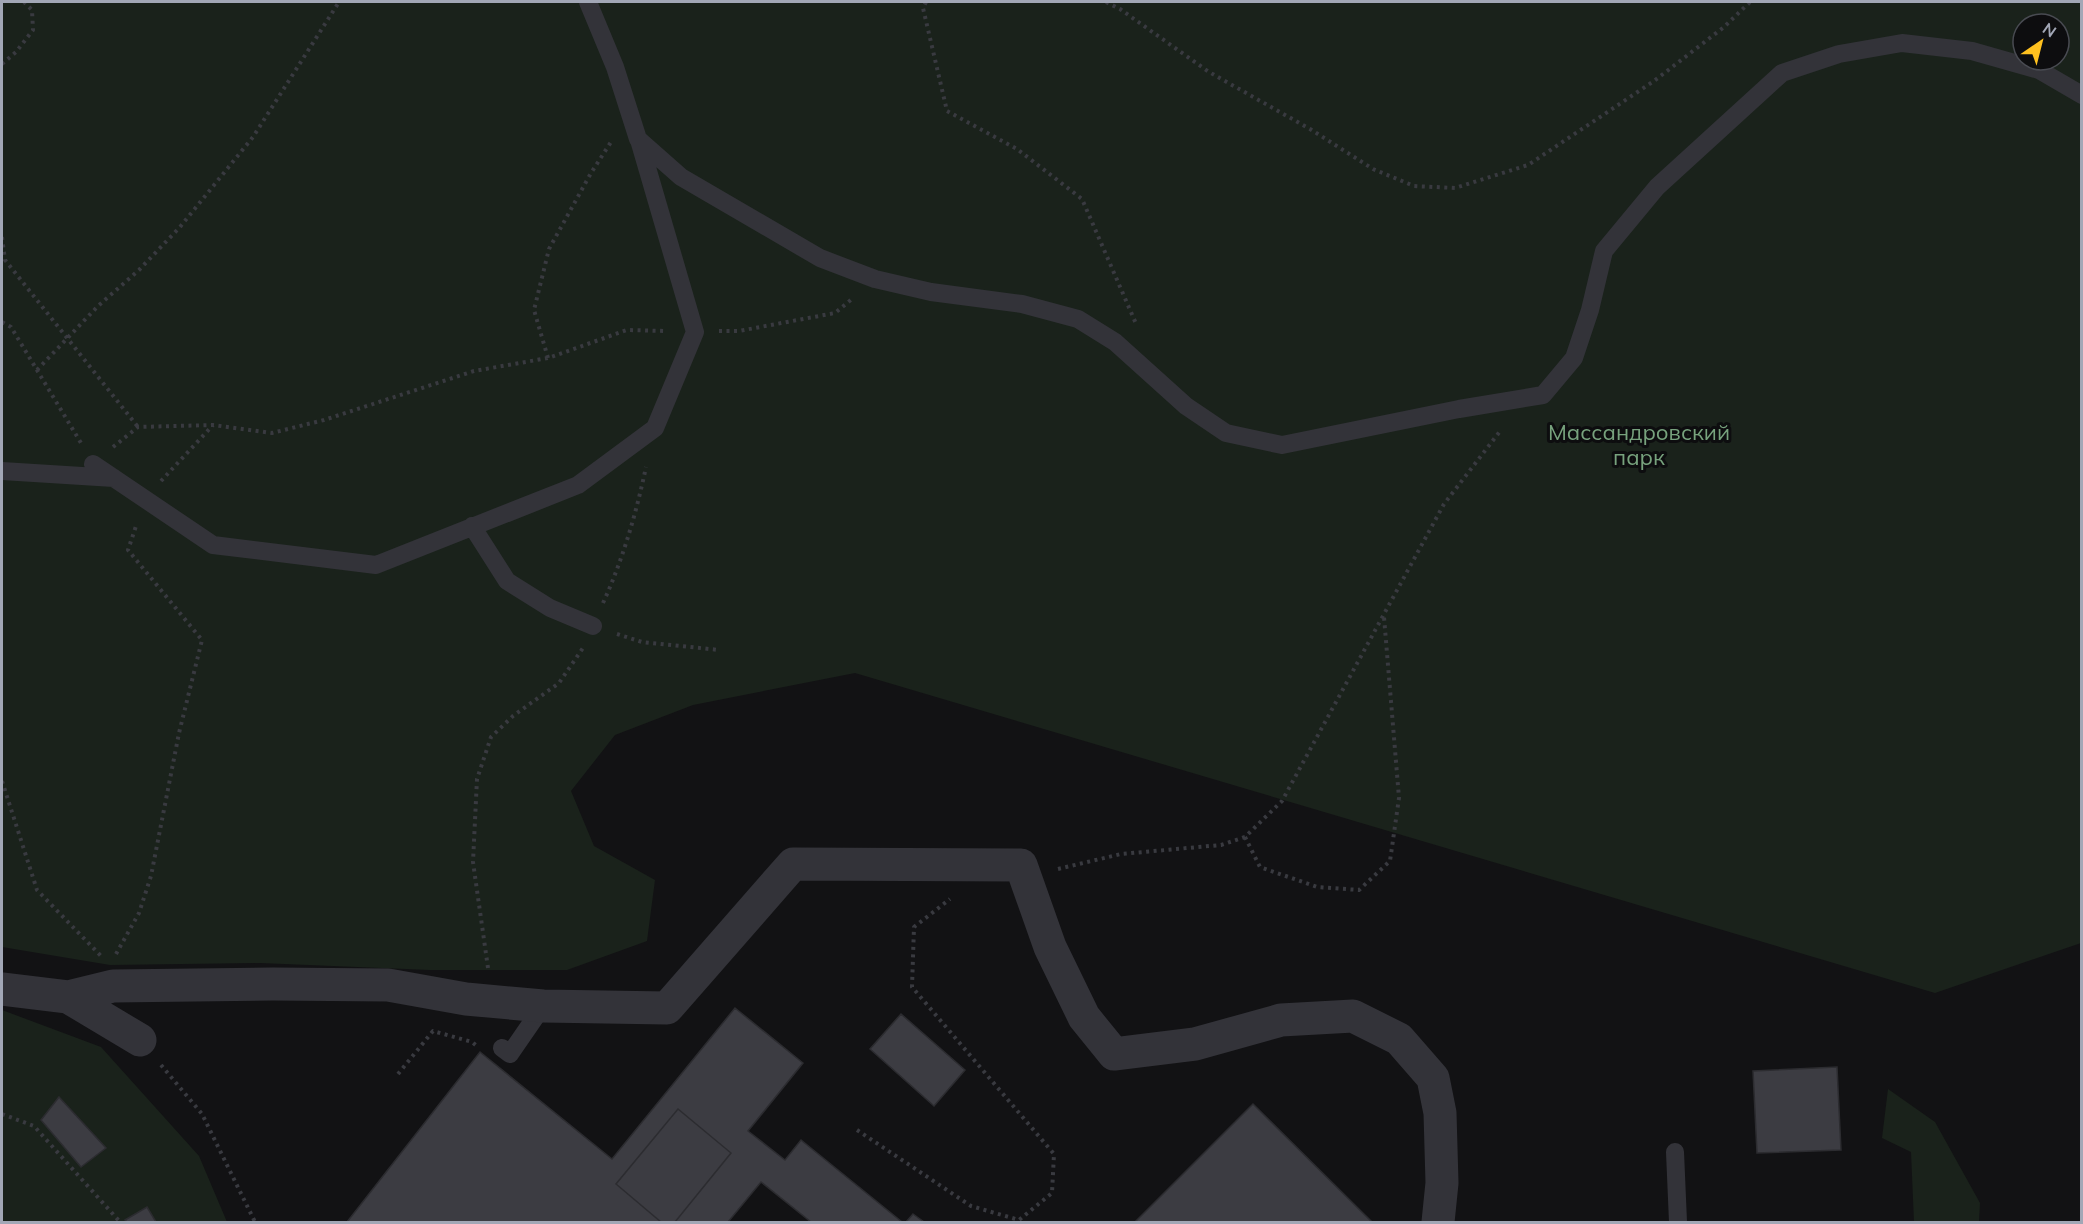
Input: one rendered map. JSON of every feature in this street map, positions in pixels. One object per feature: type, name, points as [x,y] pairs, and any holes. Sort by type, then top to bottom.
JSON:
[{"type":"street","points":[[2,989],[68,997],[113,986],[388,985],[466,999],[543,1006],[667,1008],[793,864],[1021,865],[1050,947],[1084,1017],[1114,1054],[1195,1044],[1281,1020],[1353,1016],[1399,1039],[1433,1078],[1440,1113],[1442,1183],[1438,1222]]},
{"type":"street","points":[[68,997],[140,1040]]},
{"type":"lane","points":[[93,464],[213,545],[376,564],[578,485],[655,429],[695,332],[639,139],[615,67],[588,2]]},
{"type":"lane","points":[[639,139],[681,177],[820,258],[875,279],[931,292],[1022,304],[1078,319],[1115,342],[1186,406],[1226,433],[1282,445],[1459,409],[1543,395],[1574,358],[1590,310],[1604,251],[1657,187],[1782,73],[1839,54],[1902,43],[1972,51],[2039,70],[2082,94]]},
{"type":"lane","points":[[2,471],[114,478]]},
{"type":"lane","points":[[472,526],[507,581],[550,609],[593,626]]},
{"type":"lane","points":[[502,1048],[510,1054],[543,1006]]},
{"type":"lane","points":[[1675,1152],[1678,1222]]},
{"type":"path","points":[[2,64],[16,52],[33,30],[32,10],[24,2]]},
{"type":"path","points":[[37,370],[98,306],[139,270],[180,227],[253,137],[339,2]]},
{"type":"path","points":[[926,2],[924,8],[947,111],[1017,149],[1082,198],[1136,322],[1148,373]]},
{"type":"path","points":[[1106,2],[1120,9],[1209,72],[1310,129],[1372,169],[1414,186],[1455,188],[1528,165],[1654,81],[1724,27],[1749,2]]},
{"type":"path","points":[[548,358],[534,310],[549,249],[591,173],[630,114]]},
{"type":"path","points":[[2,237],[5,260],[138,427],[213,425],[272,434],[324,420],[474,371],[548,358],[627,330],[739,331],[835,313],[875,279]]},
{"type":"path","points":[[2,322],[11,327],[93,464]]},
{"type":"path","points":[[114,956],[139,913],[151,876],[179,733],[202,640],[128,550],[146,499],[213,425]]},
{"type":"path","points":[[1025,878],[1121,854],[1221,845],[1245,837],[1282,801],[1444,504],[1496,434],[1504,427]]},
{"type":"path","points":[[493,1001],[473,862],[477,779],[491,737],[513,716],[559,683],[587,641],[620,566],[639,499],[655,429]]},
{"type":"path","points":[[1245,837],[1260,867],[1317,887],[1359,890],[1390,861],[1399,798],[1383,616]]},
{"type":"path","points":[[593,626],[642,642],[719,650]]},
{"type":"path","points":[[2,781],[37,890],[102,957]]},
{"type":"path","points":[[857,1130],[970,1206],[1020,1220],[1052,1193],[1054,1154],[912,987],[914,927],[954,897]]},
{"type":"path","points":[[398,1074],[433,1031],[472,1042],[494,1059],[502,1048]]},
{"type":"path","points":[[140,1040],[202,1114],[255,1222]]},
{"type":"path","points":[[2,1114],[34,1126],[120,1222]]},
{"type":"green space","name":"Массандровский парк","points":[[2,2],[2081,2],[2081,943],[1935,993],[855,673],[693,705],[615,735],[571,791],[594,846],[655,880],[647,941],[567,970],[430,970],[260,963],[110,965],[2,947]]},
{"type":"green space","points":[[2,1010],[101,1047],[199,1156],[227,1222],[2,1222]]},
{"type":"green space","points":[[1888,1089],[1935,1122],[1980,1203],[1979,1222],[1914,1222],[1911,1152],[1882,1138]]},
{"type":"building","points":[[735,1008],[803,1063],[748,1131],[785,1160],[801,1140],[902,1222],[811,1222],[761,1182],[728,1222],[347,1222],[480,1052],[612,1159]]},
{"type":"building","points":[[901,1014],[965,1070],[934,1106],[870,1049]]},
{"type":"building","points":[[1837,1067],[1841,1150],[1757,1153],[1753,1071]]},
{"type":"building","points":[[59,1097],[106,1148],[81,1167],[41,1120]]},
{"type":"building","points":[[1253,1104],[1372,1222],[1135,1222]]},
{"type":"building","points":[[678,1109],[731,1153],[675,1222],[661,1222],[616,1184]]},
{"type":"building","points":[[147,1207],[156,1222],[127,1222],[125,1220]]},
{"type":"building","points":[[913,1214],[924,1222],[906,1222]]}]
